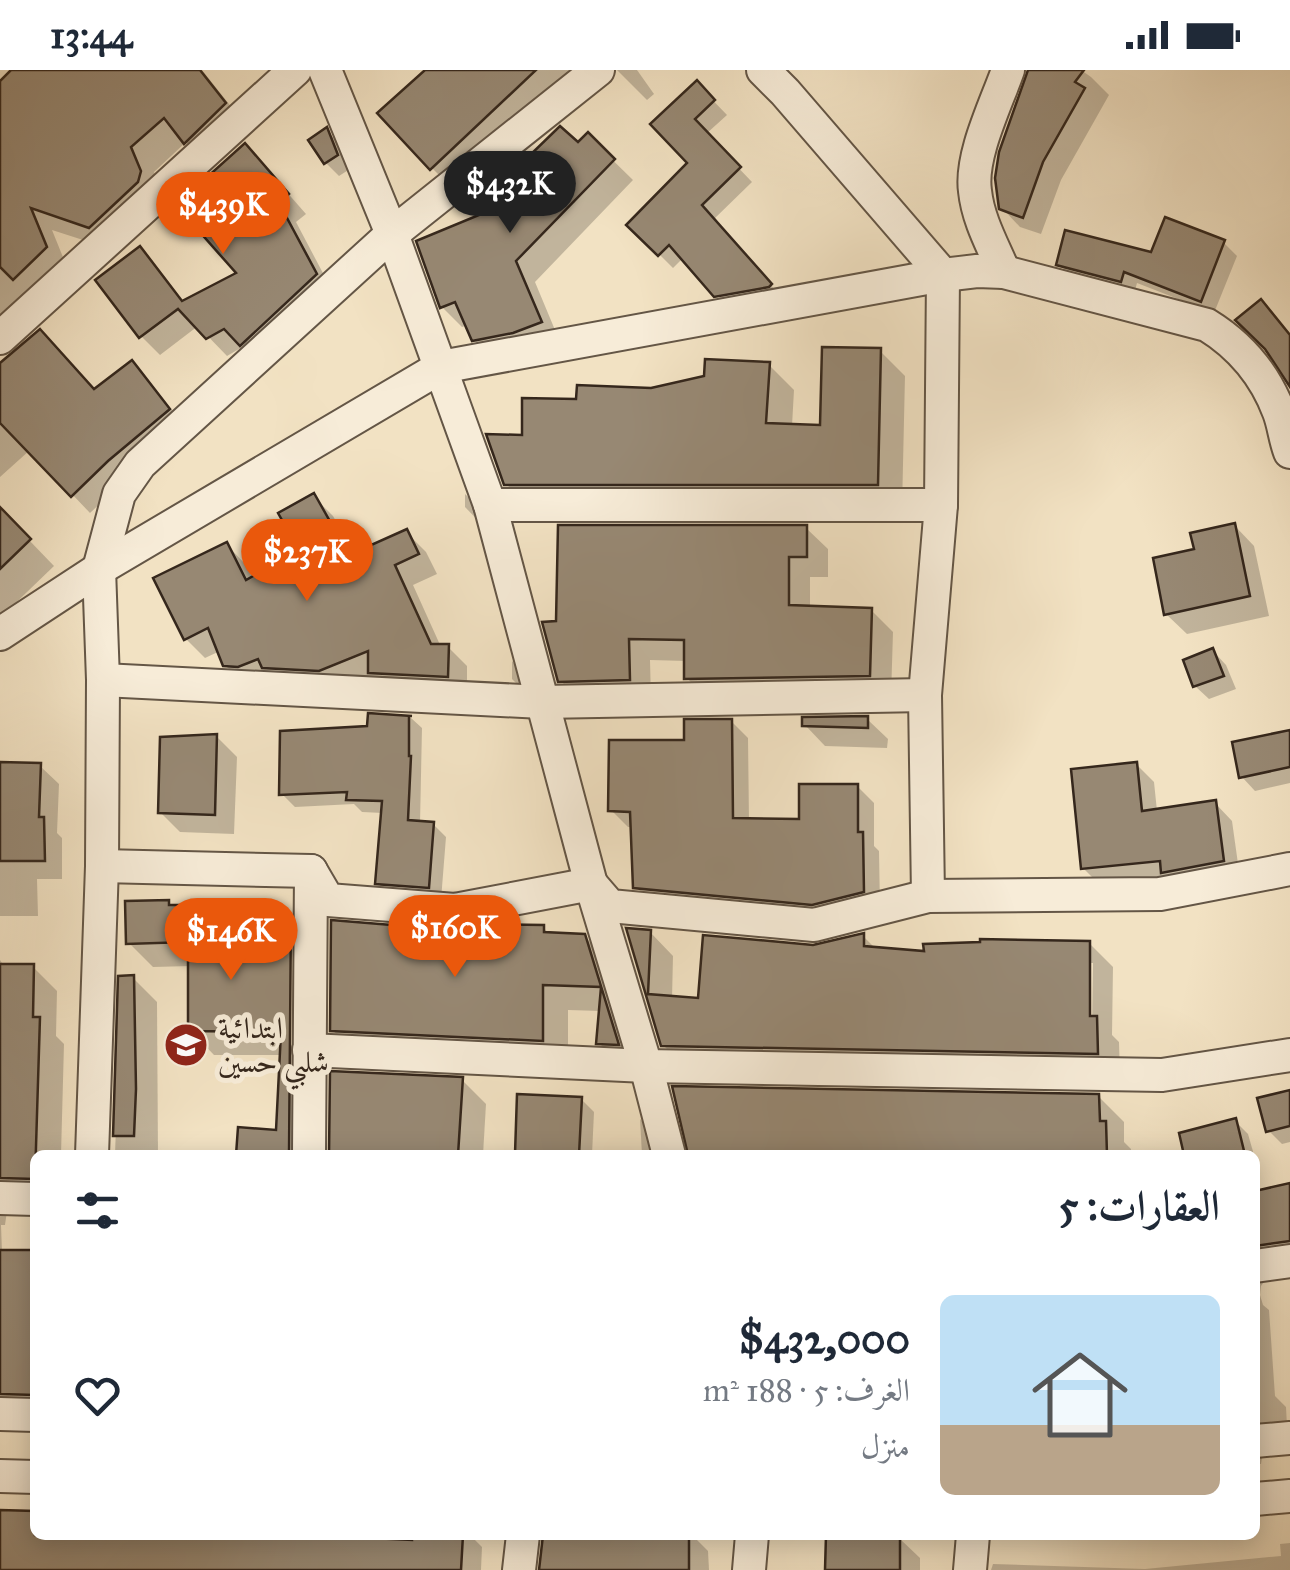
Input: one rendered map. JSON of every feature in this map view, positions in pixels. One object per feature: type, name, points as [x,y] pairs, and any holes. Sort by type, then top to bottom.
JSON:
[{"type":"street","points":[[0,338],[296,70]]},
{"type":"street","points":[[325,70],[392,234],[490,505],[590,884],[668,1150]]},
{"type":"street","points":[[92,1150],[102,866],[104,680],[99,569],[119,494],[140,464],[392,234],[598,70]]},
{"type":"street","points":[[763,70],[943,274],[941,505],[925,696],[928,896]]},
{"type":"street","points":[[1004,272],[982,223],[974,190],[975,164],[1008,70]]},
{"type":"street","points":[[0,634],[99,569],[441,367],[943,274],[1004,272],[1208,325],[1230,339],[1266,382],[1281,415],[1290,452]]},
{"type":"street","points":[[490,505],[941,505]]},
{"type":"street","points":[[104,680],[542,702],[925,696]]},
{"type":"street","points":[[102,866],[312,871]]},
{"type":"street","points":[[590,884],[610,906],[814,925],[928,896],[1160,894],[1290,869]]},
{"type":"street","points":[[312,871],[328,900],[455,910],[590,884]]},
{"type":"street","points":[[309,1150],[312,871]]},
{"type":"street","points":[[309,1050],[646,1066],[1162,1075],[1290,1054]]},
{"type":"street","points":[[0,1198],[30,1199]]},
{"type":"street","points":[[1260,1265],[1290,1261]]},
{"type":"street","points":[[0,1414],[30,1415]]},
{"type":"street","points":[[1260,1440],[1290,1438]]},
{"type":"street","points":[[0,1476],[30,1477]]},
{"type":"street","points":[[1260,1499],[1290,1496]]},
{"type":"street","points":[[520,1570],[523,1540]]},
{"type":"street","points":[[749,1570],[752,1540]]},
{"type":"street","points":[[970,1570],[972,1540]]},
{"type":"building","points":[[11,70],[200,70],[226,103],[184,144],[164,118],[131,147],[141,171],[138,182],[89,228],[31,208],[47,247],[13,280],[0,267],[0,81]]},
{"type":"building","points":[[425,70],[536,70],[430,170],[377,113]]},
{"type":"building","points":[[1028,70],[1084,70],[1075,82],[1085,88],[1043,162],[1023,218],[999,209],[995,178],[999,152]]},
{"type":"building","points":[[697,80],[715,100],[695,119],[741,167],[702,205],[772,284],[769,287],[714,297],[669,245],[658,256],[626,225],[687,163],[650,124]]},
{"type":"building","points":[[560,126],[578,142],[588,132],[615,159],[516,261],[542,322],[513,333],[472,341],[455,302],[440,308],[416,241],[508,203],[487,184],[518,159],[522,163]]},
{"type":"building","points":[[327,127],[338,155],[324,164],[308,140]]},
{"type":"building","points":[[245,143],[289,194],[279,203],[317,274],[240,346],[224,329],[206,339],[178,309],[139,338],[95,280],[140,246],[182,301],[236,273],[176,205]]},
{"type":"building","points":[[1165,217],[1225,240],[1201,302],[1124,272],[1121,282],[1056,265],[1065,230],[1151,252]]},
{"type":"building","points":[[1261,299],[1290,335],[1290,387],[1265,349],[1235,320]]},
{"type":"building","points":[[40,329],[94,389],[132,360],[170,409],[71,497],[0,423],[0,363]]},
{"type":"building","points":[[822,347],[881,348],[878,485],[504,485],[486,434],[522,435],[522,398],[576,399],[577,385],[651,388],[704,376],[705,359],[770,362],[766,423],[820,425]]},
{"type":"building","points":[[314,493],[349,555],[407,529],[419,554],[395,565],[431,644],[449,644],[448,677],[368,673],[368,651],[319,671],[262,668],[258,659],[238,667],[223,666],[208,628],[184,640],[153,578],[227,542],[246,580],[299,550],[278,513]]},
{"type":"building","points":[[0,507],[31,539],[0,569]]},
{"type":"building","points":[[1235,523],[1250,596],[1164,615],[1153,558],[1194,549],[1190,533]]},
{"type":"building","points":[[558,525],[807,525],[807,557],[789,557],[789,605],[872,608],[870,676],[684,679],[684,640],[629,639],[630,680],[558,682],[542,622],[556,621]]},
{"type":"building","points":[[1213,648],[1224,676],[1193,687],[1183,660]]},
{"type":"building","points":[[368,713],[412,716],[408,820],[434,822],[429,888],[375,884],[382,801],[346,800],[347,792],[279,795],[280,731],[367,726]]},
{"type":"building","points":[[868,716],[868,728],[802,726],[802,717]]},
{"type":"building","points":[[684,719],[732,719],[733,818],[799,819],[799,784],[858,784],[864,892],[812,905],[633,888],[630,812],[608,811],[609,740],[684,740]]},
{"type":"building","points":[[1290,730],[1290,767],[1239,778],[1232,742]]},
{"type":"building","points":[[217,734],[215,815],[158,813],[160,737]]},
{"type":"building","points":[[0,762],[41,763],[39,817],[44,817],[45,861],[0,861]]},
{"type":"building","points":[[1137,762],[1142,811],[1216,800],[1224,861],[1161,873],[1160,861],[1081,869],[1071,769]]},
{"type":"building","points":[[125,901],[263,905],[263,914],[291,915],[289,1150],[236,1150],[238,1127],[276,1130],[281,1032],[188,1031],[188,942],[126,944]]},
{"type":"building","points":[[331,920],[453,930],[486,924],[544,925],[544,932],[585,934],[619,1045],[596,1044],[601,987],[543,985],[543,1041],[330,1031]]},
{"type":"building","points":[[626,928],[651,930],[648,994],[698,998],[703,935],[813,945],[864,933],[864,946],[924,951],[923,944],[980,939],[1090,941],[1090,1016],[1097,1016],[1098,1054],[661,1046]]},
{"type":"building","points":[[0,964],[34,964],[33,1017],[40,1017],[36,1150],[30,1150],[30,1179],[0,1178]]},
{"type":"building","points":[[134,975],[134,1136],[113,1136],[118,976]]},
{"type":"building","points":[[330,1071],[463,1077],[458,1150],[329,1150]]},
{"type":"building","points":[[672,1086],[1099,1094],[1100,1121],[1106,1121],[1107,1150],[687,1150]]},
{"type":"building","points":[[1290,1090],[1290,1126],[1266,1132],[1257,1098]]},
{"type":"building","points":[[517,1094],[582,1097],[579,1150],[515,1150]]},
{"type":"building","points":[[1236,1118],[1244,1150],[1183,1150],[1179,1133]]},
{"type":"building","points":[[1290,1183],[1290,1241],[1260,1245],[1260,1190]]},
{"type":"building","points":[[0,1250],[30,1250],[30,1395],[0,1394]]},
{"type":"building","points":[[0,1510],[30,1511],[30,1540],[463,1540],[461,1570],[0,1570]]},
{"type":"building","points":[[542,1540],[689,1540],[689,1570],[539,1570]]},
{"type":"building","points":[[826,1540],[900,1540],[900,1570],[825,1570]]},
{"type":"place","name":"ابتدائية شلبي حسين","points":[[186,1045]]}]
